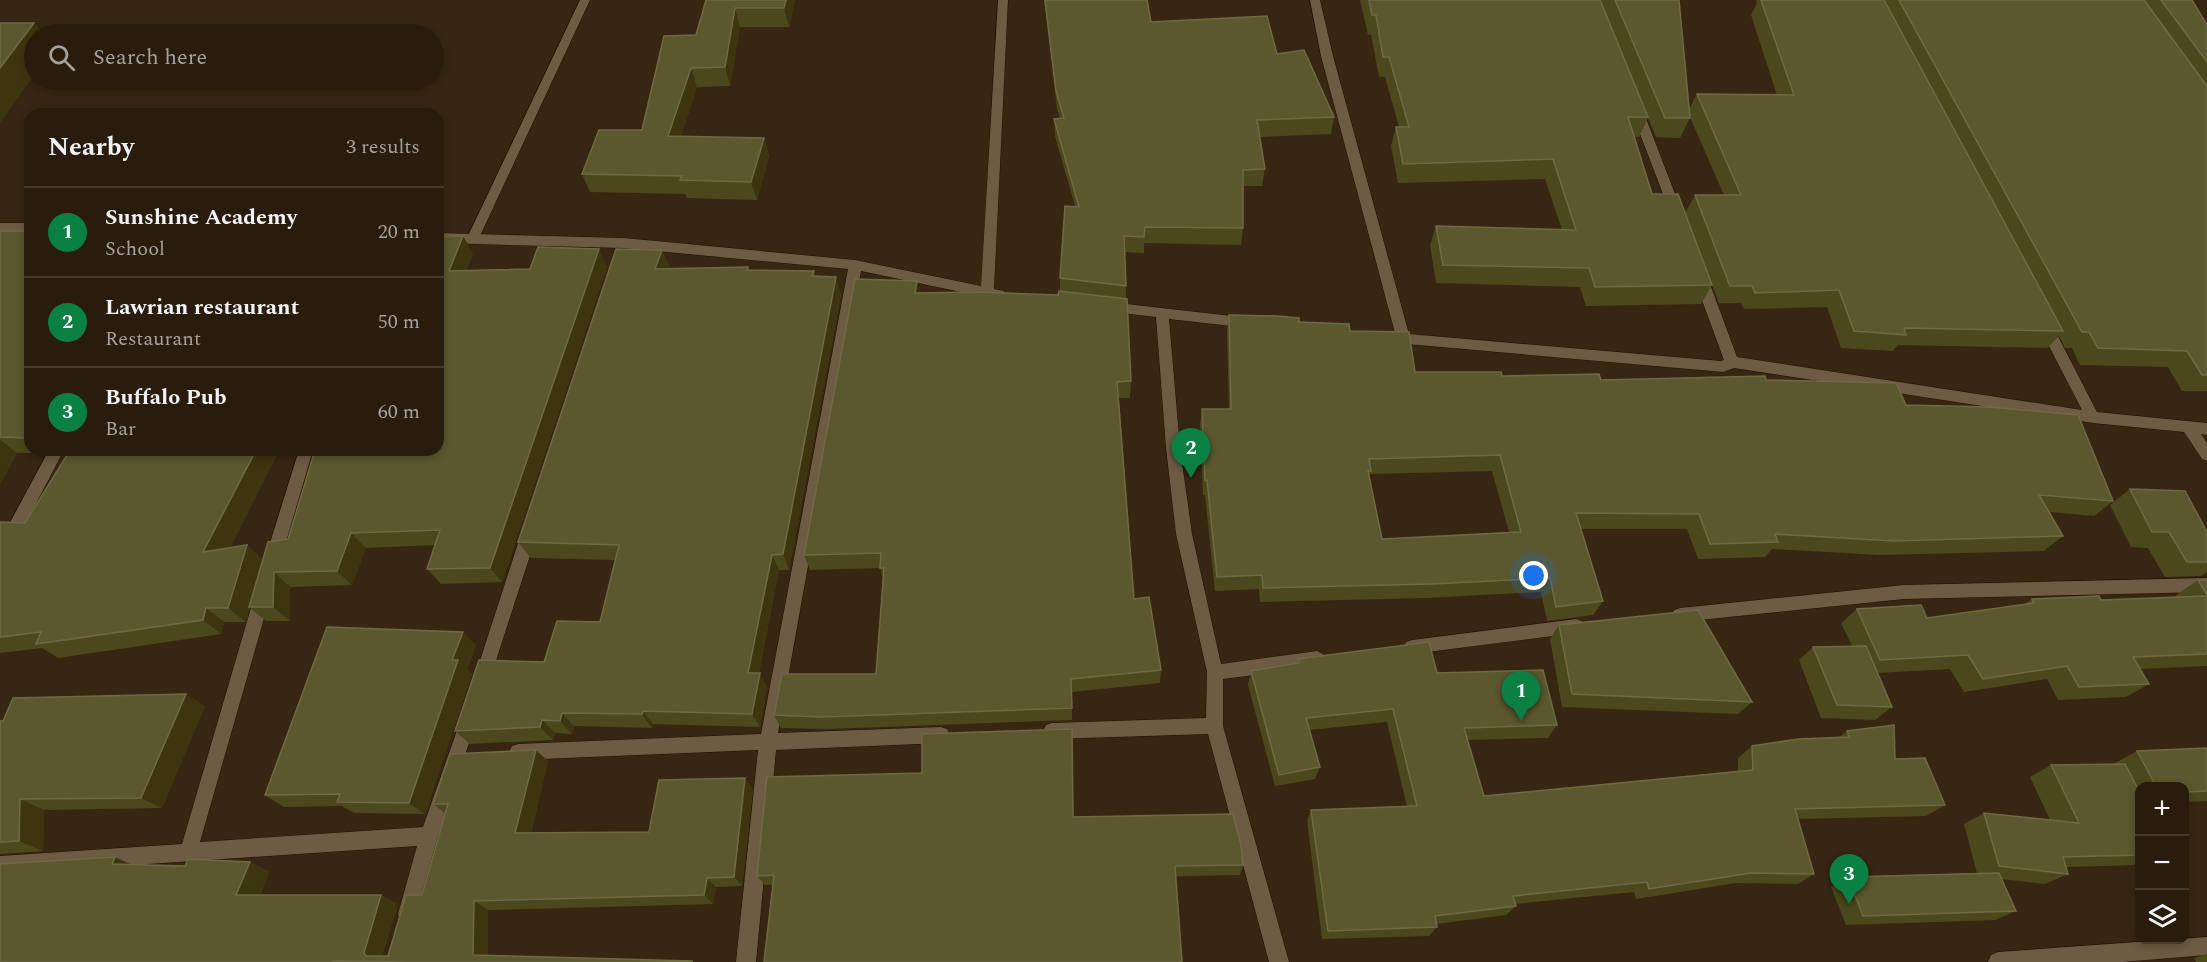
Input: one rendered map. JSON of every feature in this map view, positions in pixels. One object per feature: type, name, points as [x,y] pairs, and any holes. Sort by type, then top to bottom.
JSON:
[{"type":"street","points":[[473,238],[585,0]]},
{"type":"street","points":[[987,293],[1003,0]]},
{"type":"street","points":[[1315,0],[1327,56],[1404,340]]},
{"type":"street","points":[[1633,100],[1679,219]]},
{"type":"street","points":[[0,228],[24,228]]},
{"type":"street","points":[[444,238],[473,238],[855,265],[1010,296]]},
{"type":"street","points":[[1695,263],[1732,362]]},
{"type":"street","points":[[746,962],[768,741],[855,265]]},
{"type":"street","points":[[1092,305],[1266,325]]},
{"type":"street","points":[[2038,311],[2093,417]]},
{"type":"street","points":[[1162,313],[1173,448],[1184,534],[1215,672],[1214,726],[1279,962]]},
{"type":"street","points":[[1369,336],[1723,368],[1732,362],[2093,417],[2207,429]]},
{"type":"street","points":[[2188,427],[2207,455]]},
{"type":"street","points":[[0,556],[54,456]]},
{"type":"street","points":[[189,851],[304,456]]},
{"type":"street","points":[[403,928],[429,836],[463,755],[474,704],[535,516]]},
{"type":"street","points":[[1666,616],[1904,592],[2207,585]]},
{"type":"street","points":[[1394,649],[1595,624]]},
{"type":"street","points":[[1215,672],[1334,657]]},
{"type":"street","points":[[1038,732],[1214,726]]},
{"type":"street","points":[[505,753],[956,735]]},
{"type":"street","points":[[0,865],[429,836]]},
{"type":"street","points":[[1998,962],[2207,946]]},
{"type":"building","points":[[706,0],[786,0],[784,8],[735,8],[725,67],[691,68],[668,136],[764,138],[751,182],[680,180],[682,176],[582,174],[599,130],[642,130],[664,36],[696,35]]},
{"type":"building","points":[[1045,0],[1147,0],[1151,22],[1267,16],[1277,54],[1304,50],[1334,117],[1257,120],[1265,169],[1243,170],[1243,228],[1145,227],[1144,237],[1124,236],[1126,286],[1060,278],[1065,206],[1079,207],[1054,119],[1064,118],[1056,91]]},
{"type":"building","points":[[1369,0],[1600,0],[1648,117],[1628,117],[1652,194],[1678,194],[1712,285],[1595,287],[1589,268],[1443,265],[1436,226],[1576,230],[1553,159],[1403,164],[1396,127],[1409,127],[1389,57],[1383,57],[1376,15],[1372,15]]},
{"type":"building","points":[[1615,0],[1679,0],[1690,118],[1665,118]]},
{"type":"building","points":[[1761,0],[1884,0],[2063,331],[1904,328],[1906,335],[1854,331],[1839,290],[1755,293],[1752,286],[1730,286],[1695,195],[1741,195],[1697,94],[1794,95]]},
{"type":"building","points":[[1899,0],[2144,0],[2207,86],[2207,375],[2202,375],[2187,351],[2098,348],[2089,332],[2082,332]]},
{"type":"building","points":[[2161,0],[2192,0],[2207,25],[2207,62]]},
{"type":"building","points":[[0,23],[34,23],[24,24],[24,36],[0,68]]},
{"type":"building","points":[[0,231],[24,231],[24,438],[0,437]]},
{"type":"building","points":[[444,236],[463,236],[449,271],[530,269],[538,247],[599,249],[490,568],[427,569],[440,530],[351,533],[337,571],[274,572],[273,607],[249,607],[268,542],[288,539],[313,456],[444,456]]},
{"type":"building","points":[[616,249],[662,250],[655,269],[748,267],[747,270],[814,271],[812,276],[836,277],[783,554],[772,555],[748,673],[760,673],[752,714],[643,711],[642,714],[562,713],[560,721],[542,720],[540,727],[455,731],[479,660],[544,662],[557,621],[600,622],[619,545],[518,542]]},
{"type":"building","points":[[855,279],[917,281],[915,293],[980,292],[1058,295],[1059,291],[1127,299],[1131,381],[1117,382],[1134,599],[1149,597],[1161,670],[1071,679],[1072,708],[821,717],[774,715],[782,674],[876,674],[884,568],[880,568],[881,553],[804,555]]},
{"type":"building","points":[[1229,315],[1299,318],[1299,322],[1349,324],[1350,331],[1409,332],[1415,372],[1501,372],[1502,376],[1599,374],[1601,380],[1765,376],[1766,380],[1896,383],[1906,405],[1989,407],[2078,415],[2113,501],[2039,495],[2063,536],[1894,541],[1775,534],[1778,542],[1710,544],[1699,514],[1576,513],[1603,601],[1556,607],[1550,578],[1432,584],[1263,588],[1262,575],[1217,577],[1207,480],[1205,480],[1202,409],[1231,409]],"holes":[[[1500,455],[1521,532],[1382,539],[1368,471],[1371,471],[1369,459]]]},
{"type":"building","points":[[66,456],[253,456],[203,552],[247,545],[228,608],[206,608],[203,620],[36,644],[41,632],[0,637],[0,522],[25,523]]},
{"type":"building","points":[[2130,489],[2185,491],[2207,532],[2207,562],[2187,562],[2169,532],[2152,532]]},
{"type":"building","points":[[2198,580],[2207,580],[2207,595]]},
{"type":"building","points":[[2099,596],[2101,600],[2207,596],[2207,654],[2133,657],[2149,684],[2079,687],[2067,666],[1983,679],[1968,655],[1880,660],[1857,609],[1921,605],[1927,618],[2034,603],[2032,599]]},
{"type":"building","points":[[1698,610],[1752,702],[1572,694],[1559,625]]},
{"type":"building","points":[[327,627],[463,632],[452,660],[458,660],[409,803],[337,802],[340,794],[265,795]]},
{"type":"building","points":[[1429,642],[1437,673],[1543,670],[1557,725],[1464,728],[1484,796],[1753,770],[1752,746],[1799,739],[1849,737],[1847,731],[1894,725],[1895,759],[1925,758],[1945,805],[1795,809],[1814,874],[1751,873],[1649,889],[1647,882],[1513,896],[1516,906],[1435,916],[1437,927],[1328,931],[1311,810],[1417,806],[1393,709],[1306,718],[1320,767],[1279,775],[1251,671],[1299,663],[1298,659]]},
{"type":"building","points":[[1866,646],[1892,707],[1837,705],[1813,647]]},
{"type":"building","points":[[186,694],[141,798],[20,799],[19,841],[0,842],[0,721],[3,721],[13,698]]},
{"type":"building","points":[[1072,729],[1073,817],[1233,814],[1241,845],[1243,865],[1175,866],[1182,962],[764,962],[774,875],[757,876],[767,777],[922,773],[922,734]]},
{"type":"building","points":[[2207,748],[2207,791],[2189,792],[2189,782],[2154,782],[2137,751]]},
{"type":"building","points":[[536,750],[515,833],[649,832],[659,780],[745,778],[734,877],[707,878],[704,895],[474,901],[473,955],[692,962],[0,962],[0,864],[115,857],[112,864],[185,866],[188,859],[250,862],[236,895],[381,895],[364,953],[366,956],[388,956],[406,895],[422,895],[448,804],[433,804],[450,754]]},
{"type":"building","points":[[2125,764],[2135,783],[2135,855],[2063,857],[2068,874],[1999,866],[1984,813],[2079,823],[2051,765]]},
{"type":"building","points":[[1999,873],[2016,911],[1863,916],[1848,877]]},
{"type":"place","name":"Lawrian restaurant","points":[[1191,478]]},
{"type":"place","name":"Sunshine Academy","points":[[1521,721]]},
{"type":"place","name":"Buffalo Pub","points":[[1849,904]]}]
